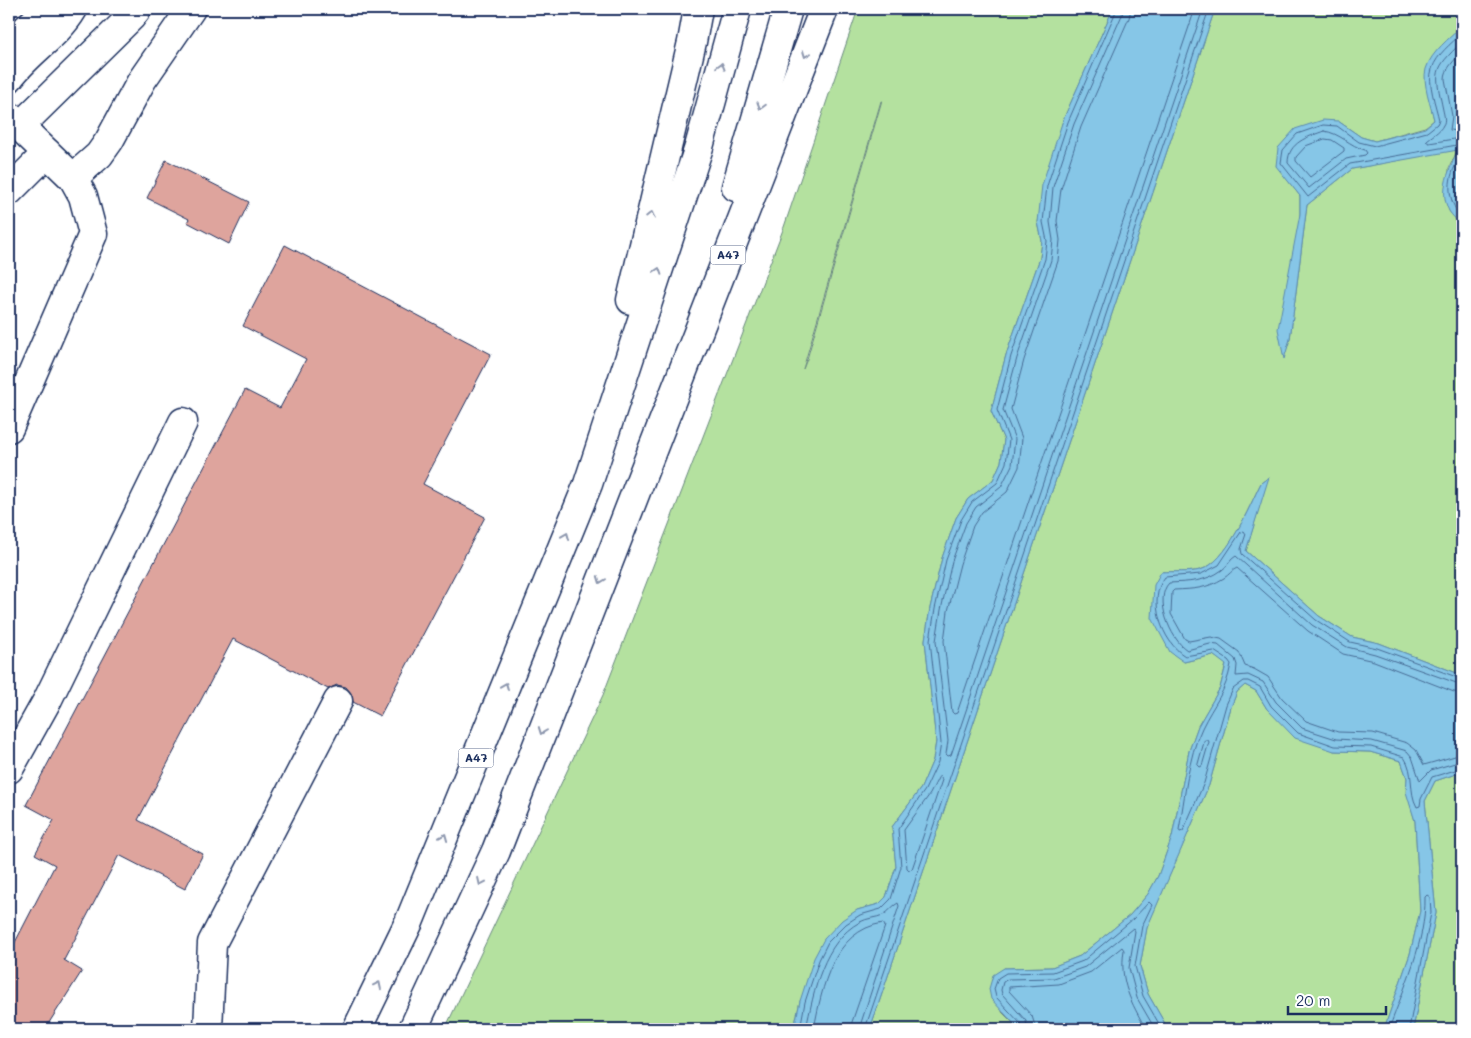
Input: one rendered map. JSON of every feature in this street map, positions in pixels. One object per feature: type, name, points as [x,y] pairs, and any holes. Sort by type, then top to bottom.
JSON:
[{"type":"main road","points":[[9,46],[48,9]]},
{"type":"main road","points":[[9,78],[18,66],[66,21],[73,9]]},
{"type":"main road","points":[[9,428],[93,234],[83,196],[73,178],[14,122],[130,18],[137,9]]},
{"type":"main road","points":[[73,178],[99,154],[109,141],[142,80],[191,9]]},
{"type":"main road","name":"A47","points":[[588,484],[692,42],[698,9]]},
{"type":"main road","name":"A47","points":[[357,1029],[409,922],[588,484],[698,146],[737,9]]},
{"type":"main road","name":"A47","points":[[632,502],[746,158],[788,9]]},
{"type":"main road","name":"A47","points":[[413,1029],[496,851],[824,9]]},
{"type":"main road","points":[[9,191],[47,153]]},
{"type":"main road","points":[[9,769],[48,698],[183,422]]},
{"type":"main road","points":[[208,1029],[212,943],[338,701]]},
{"type":"green space","points":[[858,9],[1113,9],[1063,120],[1038,222],[1042,241],[1040,258],[1006,355],[991,411],[1004,440],[1001,462],[993,480],[968,499],[956,518],[942,558],[930,608],[925,640],[936,741],[933,760],[921,788],[892,827],[896,867],[886,897],[879,904],[857,910],[800,1001],[794,1029],[445,1029],[603,695],[784,227]],"holes":[[[882,100],[807,359],[803,369]]]},
{"type":"green space","points":[[1215,9],[1462,9],[1462,26],[1436,52],[1426,80],[1434,120],[1425,127],[1375,141],[1361,137],[1338,121],[1276,165],[1300,196],[1300,214],[1284,357],[1290,339],[1307,205],[1352,169],[1458,149],[1449,168],[1449,211],[1462,226],[1462,675],[1379,643],[1352,637],[1319,616],[1246,551],[1268,478],[1261,483],[1236,533],[1220,557],[1200,570],[1161,572],[1184,662],[1213,655],[1226,664],[1220,688],[1198,726],[1189,751],[1172,837],[1158,876],[1148,894],[1130,915],[1080,956],[1052,967],[1004,968],[1002,1012],[1019,1029],[870,1029]]},
{"type":"green space","points":[[1245,685],[1256,691],[1267,709],[1334,751],[1370,752],[1401,761],[1407,778],[1407,792],[1415,821],[1420,911],[1410,954],[1384,1029],[1168,1029],[1148,994],[1140,966],[1147,927],[1209,785],[1237,692]]},
{"type":"green space","points":[[1462,772],[1462,1029],[1413,1029],[1436,913],[1425,801],[1435,781]]},
{"type":"water","points":[[1113,9],[1215,9],[870,1029],[794,1029],[800,1001],[814,958],[824,939],[842,920],[857,910],[879,904],[886,897],[896,867],[892,827],[921,788],[933,760],[936,742],[925,640],[930,608],[942,558],[956,518],[968,499],[993,480],[1001,462],[1004,440],[991,411],[1006,355],[1040,258],[1042,241],[1038,222],[1042,185],[1063,120]]},
{"type":"water","points":[[1462,26],[1462,226],[1449,211],[1445,195],[1446,179],[1458,150],[1352,169],[1307,205],[1290,339],[1284,359],[1278,329],[1300,214],[1300,196],[1276,166],[1278,148],[1295,129],[1323,120],[1338,121],[1361,137],[1375,141],[1425,128],[1434,120],[1426,87],[1425,74],[1428,63],[1436,51]]},
{"type":"water","points":[[1269,477],[1246,551],[1319,616],[1352,637],[1379,643],[1462,675],[1462,772],[1435,781],[1425,801],[1436,913],[1413,1029],[1384,1029],[1410,954],[1420,911],[1415,821],[1406,792],[1407,778],[1401,761],[1370,752],[1334,751],[1295,738],[1267,709],[1256,691],[1245,685],[1237,692],[1209,785],[1147,928],[1140,966],[1148,994],[1168,1029],[1019,1029],[991,999],[989,989],[993,975],[1004,968],[1052,967],[1080,956],[1130,915],[1148,894],[1158,876],[1172,837],[1189,751],[1198,726],[1220,688],[1226,665],[1213,655],[1184,662],[1170,652],[1152,618],[1154,585],[1161,572],[1200,570],[1210,565],[1219,557],[1244,519],[1261,483]]},
{"type":"building","points":[[166,160],[249,202],[229,244],[187,222],[189,219],[147,198]]},
{"type":"building","points":[[285,245],[491,354],[423,484],[485,517],[380,716],[353,702],[351,693],[346,687],[337,685],[328,689],[233,639],[138,820],[203,854],[185,889],[119,855],[64,960],[82,971],[45,1029],[9,1029],[9,954],[55,865],[35,854],[54,820],[26,805],[245,390],[280,408],[306,359],[243,326]]}]
